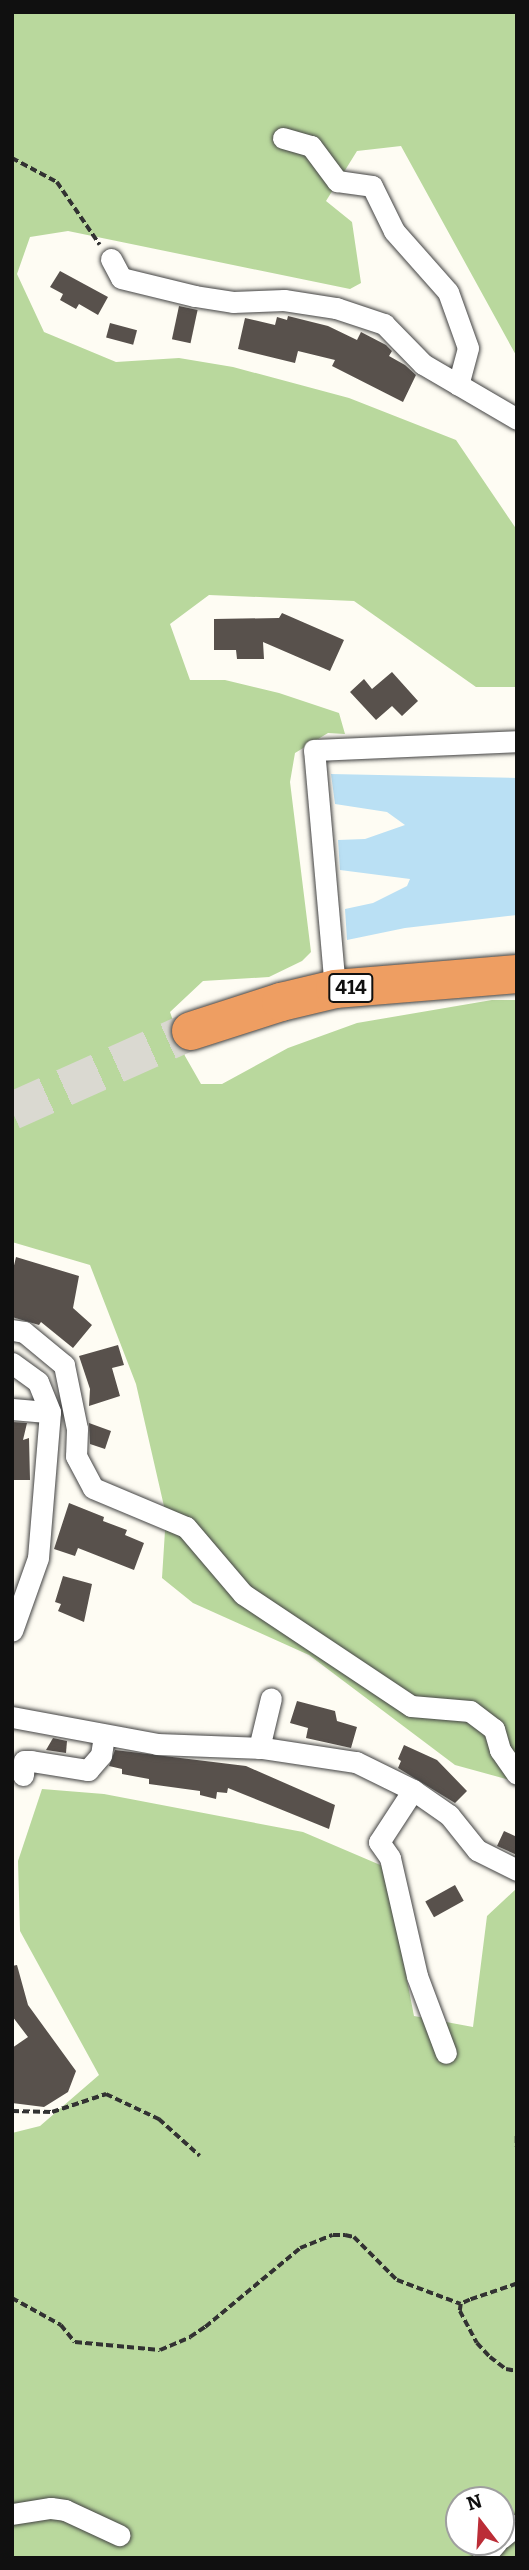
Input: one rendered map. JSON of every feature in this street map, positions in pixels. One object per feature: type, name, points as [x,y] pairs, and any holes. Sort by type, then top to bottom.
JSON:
[{"type":"highway","name":"414","points":[[191,1031],[281,1002],[335,989],[517,974]]},
{"type":"street","points":[[283,138],[311,146],[337,180],[372,187],[394,231],[448,292],[468,348],[458,385]]},
{"type":"street","points":[[111,259],[121,278],[195,296],[233,302],[284,300],[336,308],[383,324],[423,363],[517,419]]},
{"type":"street","points":[[335,989],[314,750],[517,741]]},
{"type":"street","points":[[12,1329],[24,1332],[64,1365],[77,1429],[76,1457],[93,1489],[186,1527],[243,1594],[411,1706],[470,1711],[494,1729],[500,1750],[517,1774]]},
{"type":"street","points":[[12,1363],[38,1381],[50,1412],[38,1558],[12,1631]]},
{"type":"street","points":[[12,1409],[50,1412]]},
{"type":"street","points":[[259,1748],[271,1698]]},
{"type":"street","points":[[12,1717],[158,1744],[259,1748],[356,1762],[413,1790],[449,1815],[477,1850],[517,1870]]},
{"type":"street","points":[[23,1774],[24,1761],[88,1770],[101,1755],[104,1735]]},
{"type":"street","points":[[413,1790],[379,1842],[390,1858],[417,1976],[447,2040]]},
{"type":"street","points":[[12,2514],[51,2508],[65,2510],[93,2520],[119,2535]]},
{"type":"path","points":[[12,158],[57,182],[111,259]]},
{"type":"path","points":[[12,2111],[52,2112],[106,2094],[159,2119],[200,2156]]},
{"type":"path","points":[[517,2136],[517,2147]]},
{"type":"path","points":[[12,2298],[61,2325],[75,2342],[160,2350],[205,2327],[300,2248],[333,2235],[354,2237],[397,2280],[461,2304],[517,2284]]},
{"type":"path","points":[[461,2304],[464,2322],[477,2343],[506,2369],[517,2371]]},
{"type":"green space","points":[[12,12],[517,12],[517,357],[401,146],[357,151],[326,201],[352,222],[361,283],[350,289],[68,231],[30,237],[17,274],[44,332],[116,362],[179,358],[233,367],[349,398],[456,440],[517,530],[517,687],[476,687],[354,601],[209,595],[170,624],[190,680],[225,680],[279,693],[339,713],[345,734],[328,733],[295,753],[290,782],[311,952],[302,961],[269,977],[203,981],[170,1012],[185,1056],[201,1084],[222,1084],[288,1048],[357,1023],[492,1000],[517,1000],[517,1782],[455,1765],[309,1655],[193,1603],[162,1578],[166,1515],[136,1384],[90,1265],[12,1242]]},
{"type":"green space","points":[[42,1789],[104,1794],[303,1832],[385,1867],[414,2016],[473,2027],[487,1916],[517,1888],[517,2558],[12,2558],[12,2133],[40,2126],[99,2075],[20,1931],[18,1861]]},
{"type":"water","points":[[331,774],[517,778],[517,915],[405,928],[347,940],[345,909],[373,903],[407,886],[410,879],[340,870],[338,840],[365,839],[405,825],[387,812],[335,804]]},
{"type":"building","points":[[60,271],[108,297],[98,315],[79,304],[76,309],[60,300],[63,294],[50,287]]},
{"type":"building","points":[[179,306],[198,310],[191,343],[172,339]]},
{"type":"building","points":[[288,316],[328,326],[357,340],[361,332],[386,345],[392,351],[389,356],[416,375],[403,402],[332,366],[335,360],[298,351],[295,363],[238,349],[245,318],[275,325],[277,317],[287,320]]},
{"type":"building","points":[[110,323],[137,330],[133,345],[106,337]]},
{"type":"building","points":[[282,613],[344,640],[330,671],[263,642],[264,659],[237,659],[236,650],[214,650],[214,619],[279,618]]},
{"type":"building","points":[[392,672],[418,701],[402,716],[392,706],[376,720],[350,692],[364,679],[372,689]]},
{"type":"building","points":[[16,1257],[79,1276],[73,1308],[92,1325],[73,1348],[41,1322],[39,1325],[12,1317],[12,1274]]},
{"type":"building","points":[[118,1345],[124,1365],[112,1368],[120,1396],[89,1406],[90,1389],[79,1356]]},
{"type":"building","points":[[12,1422],[27,1423],[23,1440],[29,1438],[30,1480],[12,1480]]},
{"type":"building","points":[[89,1423],[111,1431],[105,1449],[90,1444]]},
{"type":"building","points":[[69,1503],[104,1517],[103,1521],[127,1530],[125,1535],[144,1543],[134,1570],[78,1548],[75,1556],[54,1549]]},
{"type":"building","points":[[63,1576],[92,1584],[84,1622],[58,1611],[61,1604],[55,1602]]},
{"type":"building","points":[[297,1701],[335,1711],[337,1721],[357,1727],[351,1748],[306,1738],[308,1728],[290,1723]]},
{"type":"building","points":[[53,1738],[67,1741],[66,1753],[46,1750]]},
{"type":"building","points":[[404,1745],[437,1760],[467,1791],[455,1803],[398,1768],[401,1761],[398,1759]]},
{"type":"building","points":[[115,1750],[246,1766],[335,1805],[329,1829],[228,1788],[227,1793],[217,1792],[216,1799],[200,1795],[200,1791],[149,1784],[149,1779],[122,1774],[122,1769],[109,1766]]},
{"type":"building","points":[[504,1831],[517,1837],[517,1855],[497,1846]]},
{"type":"building","points":[[455,1885],[464,1901],[434,1917],[425,1901]]},
{"type":"building","points":[[17,1965],[28,2005],[76,2071],[68,2092],[44,2107],[12,2103],[12,2048],[28,2037],[12,2016],[12,1966]]},
{"type":"tunnel","points":[[12,1111],[191,1031]]}]
